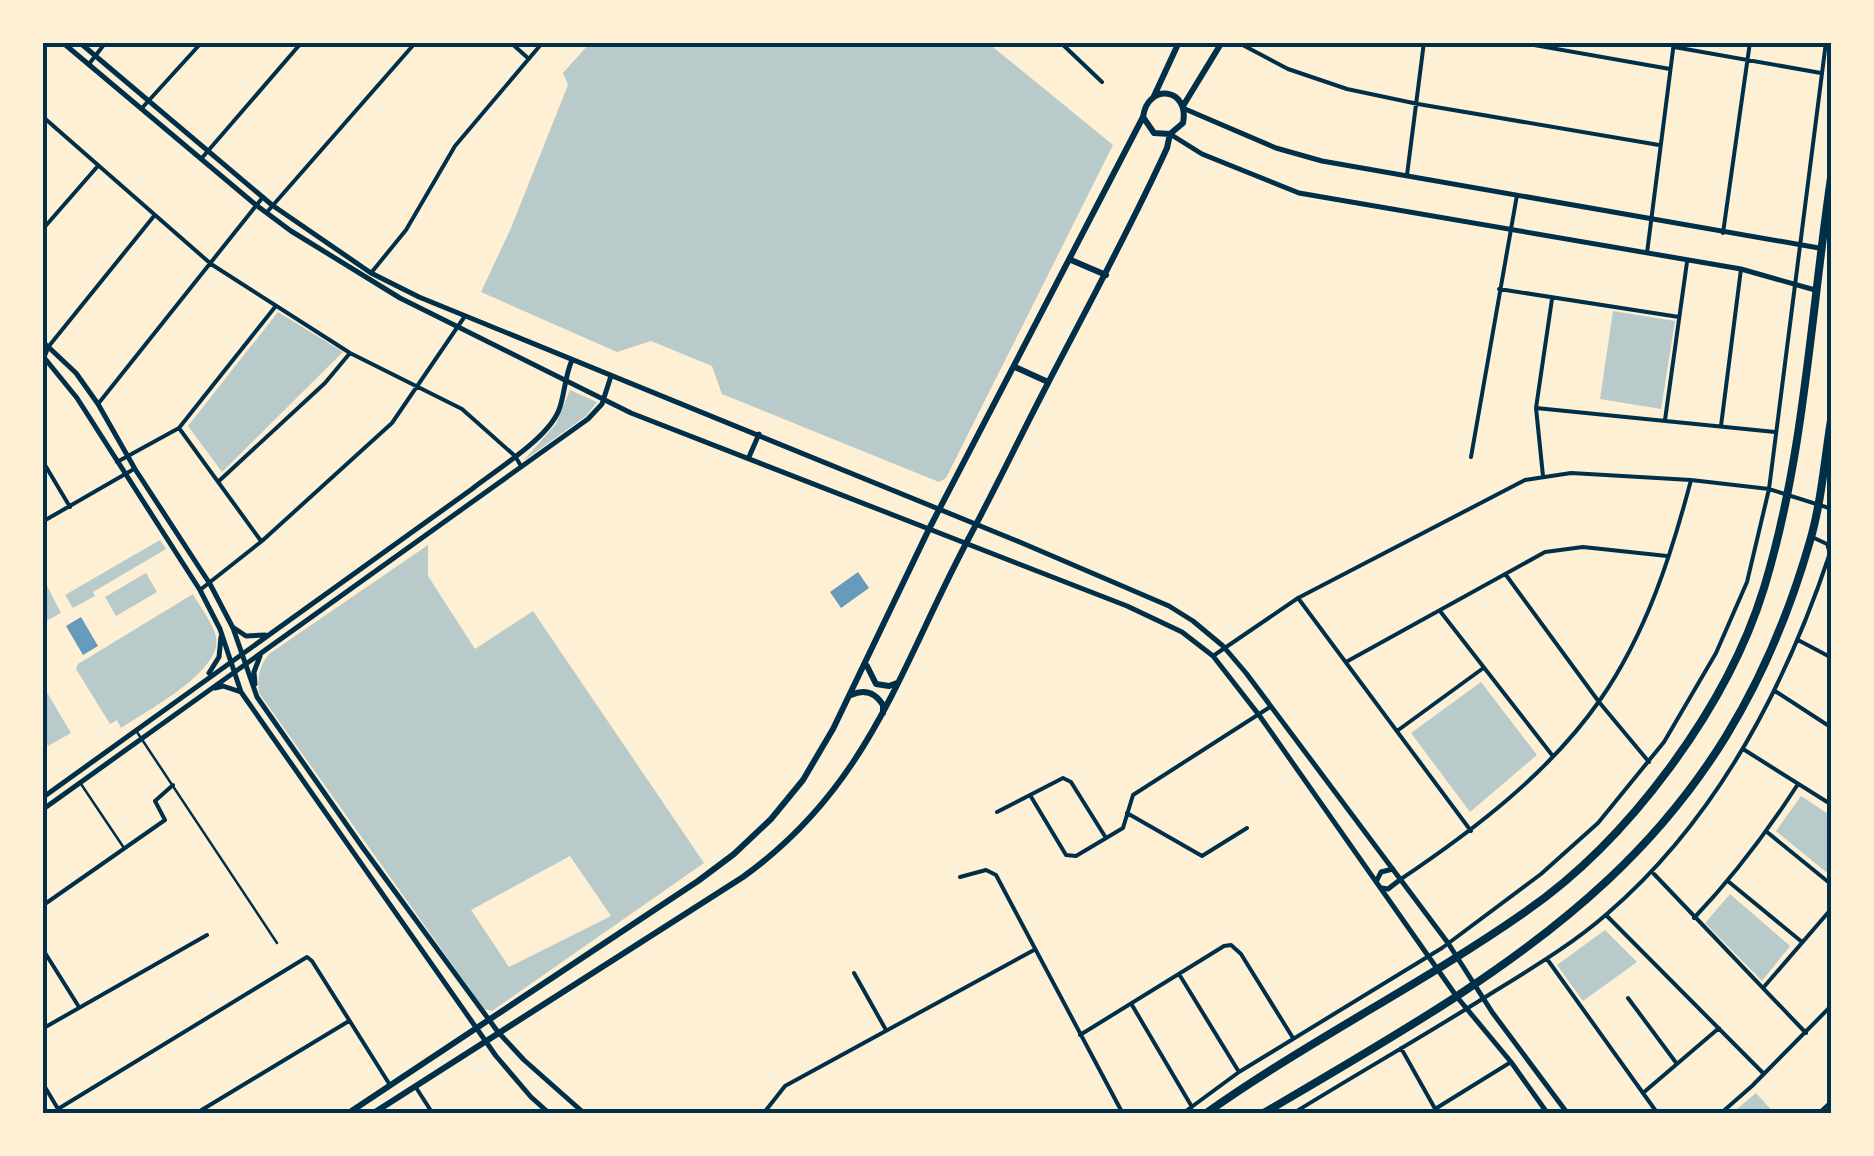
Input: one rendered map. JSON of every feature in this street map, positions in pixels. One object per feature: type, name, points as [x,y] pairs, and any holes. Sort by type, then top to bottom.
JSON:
[{"type":"highway","points":[[1205,1114],[1526,912],[1564,881],[1644,799],[1681,750],[1744,642],[1763,591],[1786,493],[1832,171]]},
{"type":"highway","points":[[1262,1114],[1457,998],[1533,946],[1642,849],[1724,740],[1781,626],[1812,537],[1832,414]]},
{"type":"main road","points":[[347,1114],[636,925],[734,854],[771,819],[802,780],[851,695],[929,529],[1071,260],[1179,42]]},
{"type":"main road","points":[[372,1114],[742,878],[785,844],[844,778],[901,680],[966,543],[1106,276],[1167,148],[1170,134],[1183,123],[1184,108],[1222,42]]},
{"type":"main road","points":[[1154,96],[1172,95],[1184,108]]},
{"type":"main road","points":[[1143,116],[1154,133],[1170,134]]},
{"type":"main road","points":[[1071,260],[1106,276]]},
{"type":"main road","points":[[1015,367],[1048,382]]},
{"type":"main road","points":[[868,660],[868,674],[876,684],[889,686],[901,680]]},
{"type":"main road","points":[[851,695],[872,694],[882,705],[883,714]]},
{"type":"main road","points":[[636,925],[645,938]]},
{"type":"street","points":[[62,42],[256,205],[354,271],[458,326],[632,413],[966,543],[1196,640],[1259,715],[1457,998],[1548,1114]]},
{"type":"street","points":[[79,42],[272,205],[371,272],[419,297],[1169,606],[1223,646],[1393,869],[1568,1114]]},
{"type":"street","points":[[89,64],[106,42]]},
{"type":"street","points":[[142,108],[202,42]]},
{"type":"street","points":[[201,159],[302,42]]},
{"type":"street","points":[[266,212],[416,42]]},
{"type":"street","points":[[510,42],[529,59]]},
{"type":"street","points":[[371,272],[406,230],[455,146],[543,42]]},
{"type":"street","points":[[1060,42],[1102,82]]},
{"type":"street","points":[[1237,42],[1318,80],[1418,104],[1659,145]]},
{"type":"street","points":[[1407,175],[1424,42]]},
{"type":"street","points":[[1517,42],[1670,69]]},
{"type":"street","points":[[1723,233],[1750,42]]},
{"type":"street","points":[[1182,1114],[1238,1072],[1448,944],[1562,856],[1598,823],[1684,712],[1734,616],[1750,571],[1770,489],[1826,42]]},
{"type":"street","points":[[1648,253],[1674,45],[1821,73]]},
{"type":"street","points":[[1184,108],[1298,155],[1820,248]]},
{"type":"street","points":[[42,116],[211,264],[350,353],[462,409],[521,466]]},
{"type":"street","points":[[1170,134],[1202,154],[1298,193],[1741,269],[1815,290]]},
{"type":"street","points":[[42,230],[97,166]]},
{"type":"street","points":[[1471,456],[1518,194]]},
{"type":"street","points":[[98,404],[263,197]]},
{"type":"street","points":[[154,215],[49,346],[44,358],[78,398],[200,590],[220,629],[241,692],[512,1077],[550,1114]]},
{"type":"street","points":[[1665,420],[1687,260]]},
{"type":"street","points":[[1720,426],[1741,269]]},
{"type":"street","points":[[1499,290],[1679,317]]},
{"type":"street","points":[[1543,476],[1536,408],[1552,299]]},
{"type":"street","points":[[117,462],[178,428],[276,306]]},
{"type":"street","points":[[200,590],[262,542],[392,423],[466,315]]},
{"type":"street","points":[[42,341],[76,373],[98,404],[210,584],[233,628],[257,696],[488,1021],[585,1114]]},
{"type":"street","points":[[218,482],[325,383],[350,353]]},
{"type":"street","points":[[42,798],[514,456],[560,409],[564,380],[572,360]]},
{"type":"street","points":[[42,810],[588,419],[604,399],[611,376]]},
{"type":"street","points":[[1536,408],[1777,433]]},
{"type":"street","points":[[178,428],[262,542]]},
{"type":"street","points":[[749,456],[758,434]]},
{"type":"street","points":[[42,460],[70,506]]},
{"type":"street","points":[[42,522],[135,468]]},
{"type":"street","points":[[1212,656],[1298,598],[1514,484],[1543,476],[1589,473],[1691,480],[1770,489],[1832,508]]},
{"type":"street","points":[[1382,888],[1388,889],[1471,831],[1552,755],[1598,702],[1647,616],[1691,480]]},
{"type":"street","points":[[1818,503],[1826,494]]},
{"type":"street","points":[[1292,1114],[1547,960],[1606,916],[1652,872],[1701,814],[1775,690],[1830,554],[1827,544],[1812,537]]},
{"type":"street","points":[[1346,662],[1536,556],[1564,548],[1668,556]]},
{"type":"street","points":[[1505,575],[1598,702],[1649,762]]},
{"type":"street","points":[[1298,598],[1471,831]]},
{"type":"street","points":[[1161,622],[1169,606]]},
{"type":"street","points":[[1440,611],[1552,755]]},
{"type":"street","points":[[233,628],[246,636],[268,634]]},
{"type":"street","points":[[204,680],[219,656],[220,629]]},
{"type":"street","points":[[1798,640],[1832,658]]},
{"type":"street","points":[[257,696],[254,672],[267,649]]},
{"type":"street","points":[[1397,730],[1483,668]]},
{"type":"street","points":[[208,691],[222,686],[241,692]]},
{"type":"street","points":[[1775,690],[1832,728]]},
{"type":"street","points":[[1030,795],[1066,855],[1076,856],[1123,828],[1133,795],[1270,707]]},
{"type":"street","points":[[1742,748],[1832,805]]},
{"type":"street","points":[[997,812],[1064,778],[1071,782],[1106,838]]},
{"type":"street","points":[[1694,918],[1767,832],[1798,784]]},
{"type":"street","points":[[42,906],[166,820],[154,800],[173,786]]},
{"type":"street","points":[[1128,812],[1202,856],[1247,828]]},
{"type":"street","points":[[1767,832],[1832,885]]},
{"type":"street","points":[[1377,880],[1381,872],[1393,869]]},
{"type":"street","points":[[960,878],[992,871],[1123,1114]]},
{"type":"street","points":[[1652,872],[1806,1033]]},
{"type":"street","points":[[1728,882],[1802,942]]},
{"type":"street","points":[[1763,988],[1832,908]]},
{"type":"street","points":[[1606,916],[1764,1074]]},
{"type":"street","points":[[42,1029],[208,935]]},
{"type":"street","points":[[1080,1035],[1224,946],[1236,947],[1292,1038]]},
{"type":"street","points":[[42,948],[79,1006]]},
{"type":"street","points":[[763,1114],[785,1086],[1034,950]]},
{"type":"street","points":[[42,1082],[59,1111],[303,958],[312,960],[390,1085]]},
{"type":"street","points":[[1547,960],[1658,1114]]},
{"type":"street","points":[[854,973],[886,1030]]},
{"type":"street","points":[[1179,974],[1238,1072]]},
{"type":"street","points":[[1628,998],[1677,1064]]},
{"type":"street","points":[[1132,1004],[1192,1107]]},
{"type":"street","points":[[1720,1114],[1832,1005]]},
{"type":"street","points":[[195,1114],[349,1021]]},
{"type":"street","points":[[1643,1093],[1719,1028]]},
{"type":"street","points":[[1402,1048],[1436,1111],[1511,1062]]},
{"type":"street","points":[[415,1086],[433,1114]]},
{"type":"street","points":[[1818,1114],[1832,1101]]},
{"type":"lane","points":[[136,730],[276,943]]},
{"type":"lane","points":[[80,783],[125,849]]},
{"type":"shaded area","points":[[590,43],[988,43],[1113,145],[946,478],[939,482],[722,394],[712,366],[651,341],[617,352],[481,292],[568,85],[563,73]]},
{"type":"shaded area","points":[[1613,311],[1675,321],[1661,409],[1600,399]]},
{"type":"shaded area","points":[[278,312],[343,352],[222,472],[188,426]]},
{"type":"shaded area","points":[[570,390],[597,402],[586,416],[523,461],[556,424]]},
{"type":"shaded area","points":[[160,540],[166,549],[73,608],[65,595]]},
{"type":"shaded area","points":[[428,545],[428,576],[475,649],[533,611],[704,863],[492,1011],[484,1009],[259,693],[260,672],[269,654]],"holes":[[[570,856],[611,916],[509,967],[471,910]]]},
{"type":"shaded area","points":[[146,573],[157,592],[116,616],[105,597]]},
{"type":"shaded area","points":[[43,578],[61,613],[46,621],[43,615]]},
{"type":"shaded area","points":[[193,594],[216,637],[208,663],[164,701],[121,728],[117,720],[110,724],[76,669],[78,664]]},
{"type":"shaded area","points":[[1481,682],[1537,755],[1470,812],[1411,733]]},
{"type":"shaded area","points":[[45,689],[71,733],[48,746],[43,735]]},
{"type":"shaded area","points":[[1801,796],[1831,816],[1831,876],[1776,831]]},
{"type":"shaded area","points":[[1730,894],[1790,946],[1762,981],[1705,923]]},
{"type":"shaded area","points":[[1605,930],[1637,962],[1583,1001],[1557,965]]},
{"type":"shaded area","points":[[1756,1093],[1774,1113],[1732,1113]]},
{"type":"water","points":[[858,572],[869,588],[841,608],[830,592]]},
{"type":"water","points":[[81,617],[98,646],[83,655],[66,626]]}]
